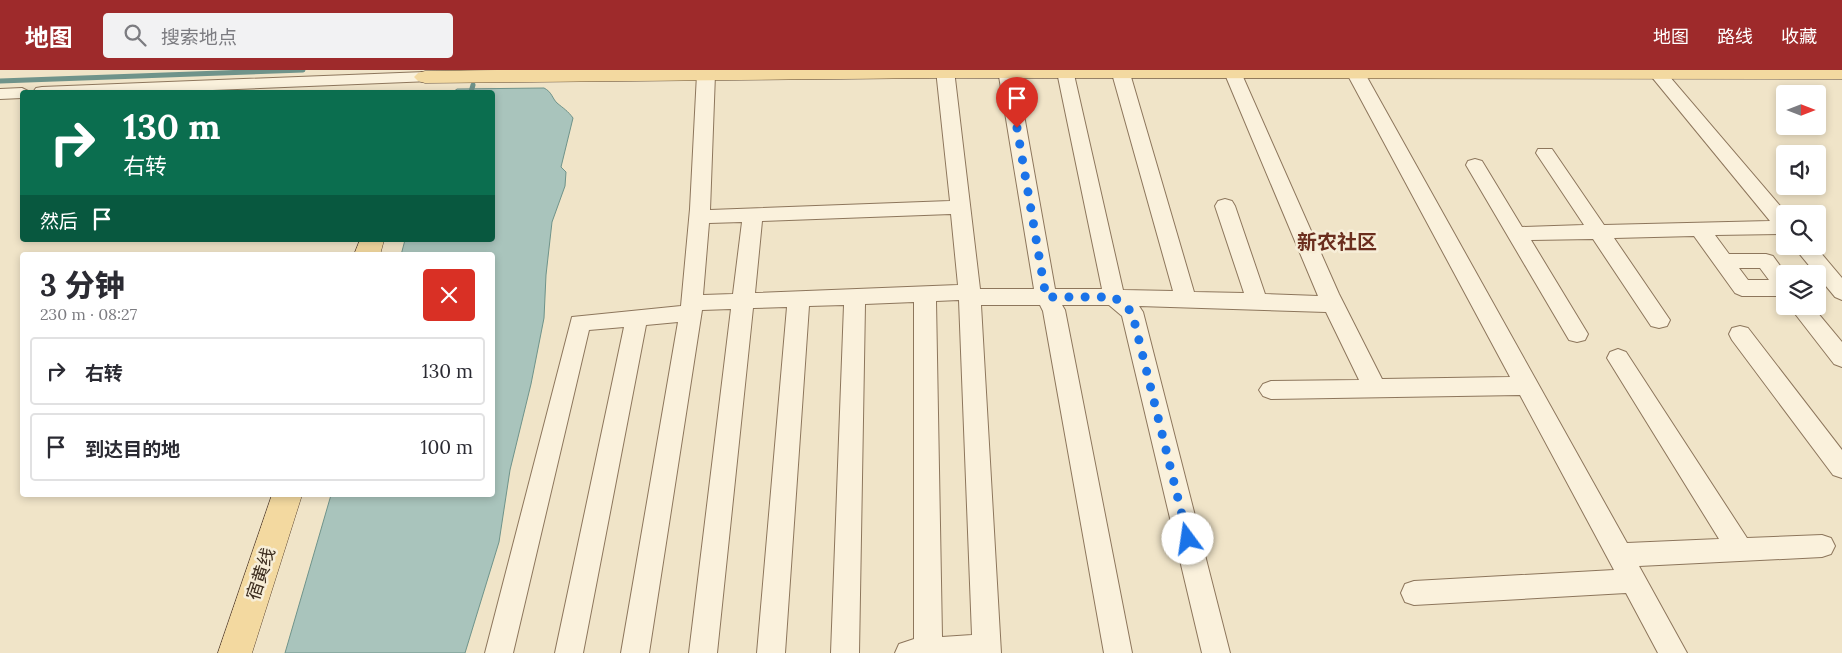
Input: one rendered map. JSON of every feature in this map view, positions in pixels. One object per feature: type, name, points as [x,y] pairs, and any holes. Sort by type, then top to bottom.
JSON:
[{"type":"main road","points":[[424,80],[693,73],[945,71],[1842,73]]},
{"type":"main road","name":"宿黄线","points":[[235,653],[286,497]]},
{"type":"street","points":[[925,294],[918,652],[987,650],[969,295],[945,71]]},
{"type":"street","points":[[1007,71],[1046,297],[1054,310],[1118,653]]},
{"type":"street","points":[[1120,71],[1186,300]]},
{"type":"street","points":[[1227,71],[1333,304],[1374,387]]},
{"type":"street","points":[[1355,71],[1673,653]]},
{"type":"street","points":[[1066,72],[1114,297],[1132,312],[1216,653]]},
{"type":"street","points":[[1657,72],[1776,215]]},
{"type":"street","points":[[635,653],[691,308],[700,216],[693,73]]},
{"type":"street","points":[[106,90],[424,80]]},
{"type":"street","points":[[0,94],[20,93]]},
{"type":"street","points":[[1545,153],[1659,320]]},
{"type":"street","points":[[1475,165],[1577,334]]},
{"type":"street","points":[[1225,206],[1257,302]]},
{"type":"street","points":[[700,216],[960,207]]},
{"type":"street","points":[[703,653],[753,214]]},
{"type":"street","points":[[1515,234],[1776,226]]},
{"type":"street","points":[[1700,229],[1723,261]]},
{"type":"street","points":[[1811,255],[1842,292]]},
{"type":"street","points":[[500,653],[580,323],[637,318],[743,300],[925,294],[1114,297],[1333,304]]},
{"type":"street","points":[[845,653],[855,296]]},
{"type":"street","points":[[770,653],[799,298]]},
{"type":"street","points":[[1807,315],[1842,358]]},
{"type":"street","points":[[569,653],[637,318]]},
{"type":"street","points":[[1740,334],[1842,468]]},
{"type":"street","points":[[1618,358],[1740,550]]},
{"type":"street","points":[[1270,390],[1527,386]]},
{"type":"street","points":[[1620,555],[1822,546]]},
{"type":"street","points":[[1414,593],[1634,581]]},
{"type":"water","points":[[544,88],[549,91],[557,103],[573,118],[561,167],[566,172],[565,186],[552,222],[546,275],[544,318],[531,384],[510,470],[499,542],[465,653],[285,653],[330,497],[495,497],[495,252],[402,252],[404,242],[495,242],[495,90],[456,90]]},
{"type":"waterway","points":[[0,81],[303,70]]},
{"type":"waterway","points":[[472,90],[473,85]]},
{"type":"district","name":"新农社区","points":[[1337,242]]},
{"type":"route","points":[[1017,128],[1046,297],[1114,297],[1132,312],[1188,539]]}]
